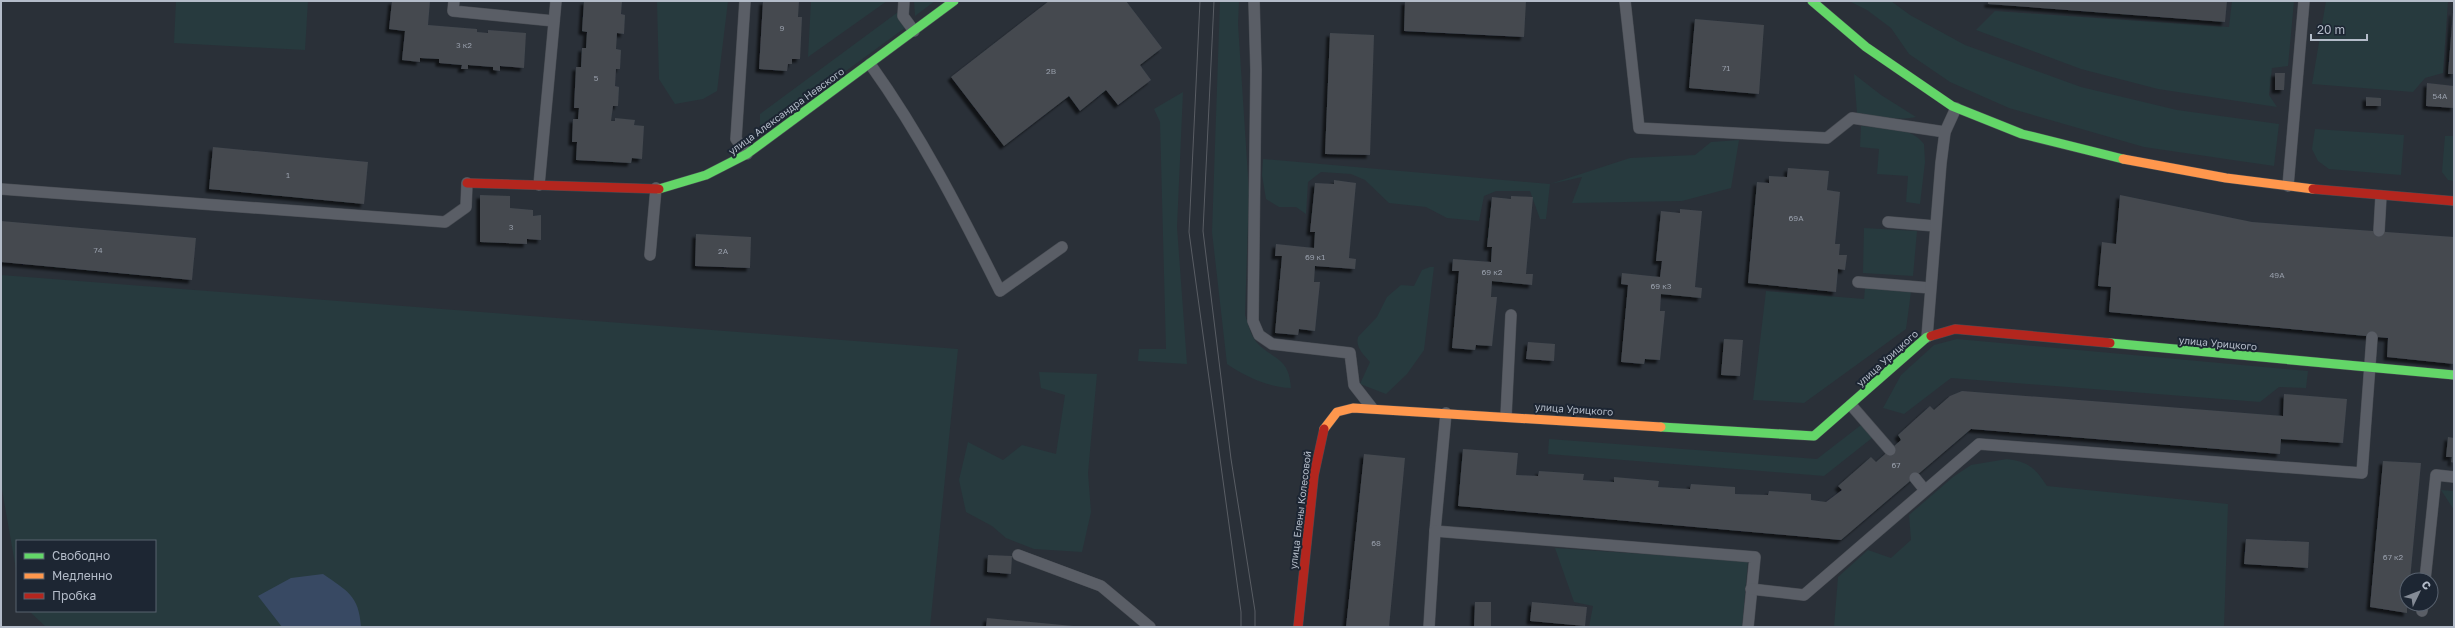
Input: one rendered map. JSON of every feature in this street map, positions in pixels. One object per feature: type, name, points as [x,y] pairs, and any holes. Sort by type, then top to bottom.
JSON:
[{"type":"street","name":"улица Александра Невского","points":[[467,183],[656,188],[686,184],[727,166],[747,154],[954,1]]},
{"type":"street","points":[[1812,1],[1834,23],[1889,66],[1956,108],[2035,139],[2139,164],[2288,186],[2454,202]]},
{"type":"street","name":"улица Урицкого","points":[[1372,408],[1814,436],[1927,337],[1955,329],[2454,376]]},
{"type":"street","name":"улица Елены Колесовой","points":[[1298,627],[1314,475],[1321,436],[1325,425],[1338,412],[1353,408],[1372,408]]},
{"type":"lane","points":[[454,1],[453,11],[554,21]]},
{"type":"lane","points":[[539,185],[556,1]]},
{"type":"lane","points":[[745,1],[736,139],[747,154]]},
{"type":"lane","points":[[904,1],[903,16],[914,31]]},
{"type":"lane","points":[[1254,1],[1256,77],[1254,321],[1259,335],[1272,344],[1350,353],[1354,385],[1372,408]]},
{"type":"lane","points":[[1625,1],[1639,128],[1827,138],[1852,118],[1945,132]]},
{"type":"lane","points":[[2288,186],[2304,1]]},
{"type":"lane","points":[[870,64],[892,95],[955,200],[1000,291],[1062,247]]},
{"type":"lane","points":[[1927,337],[1935,226],[1945,132],[1956,108]]},
{"type":"lane","points":[[1,189],[445,222],[466,207],[467,183]]},
{"type":"lane","points":[[650,255],[656,188]]},
{"type":"lane","points":[[2379,231],[2381,196]]},
{"type":"lane","points":[[1888,222],[1935,226]]},
{"type":"lane","points":[[1858,282],[1930,288]]},
{"type":"lane","points":[[1506,416],[1512,315]]},
{"type":"lane","points":[[1751,589],[1804,595],[1979,444],[2362,473],[2372,337]]},
{"type":"lane","points":[[1851,405],[1890,450]]},
{"type":"lane","points":[[1429,627],[1435,531],[1446,413]]},
{"type":"lane","points":[[2426,572],[2436,476],[2454,477]]},
{"type":"lane","points":[[1915,478],[1924,490]]},
{"type":"lane","points":[[1435,531],[1755,557],[1748,627]]},
{"type":"lane","points":[[1018,555],[1101,586],[1150,627]]},
{"type":"green space","points":[[176,1],[308,1],[305,50],[174,43]]},
{"type":"green space","points":[[657,1],[728,1],[717,91],[703,99],[675,104],[659,79]]},
{"type":"green space","points":[[811,1],[887,1],[808,57]]},
{"type":"green space","points":[[914,1],[935,1],[915,16]]},
{"type":"green space","points":[[1220,1],[1239,1],[1238,24],[1249,192],[1245,315],[1257,343],[1285,366],[1290,379],[1291,388],[1274,386],[1258,380],[1227,364],[1212,232]]},
{"type":"green space","points":[[1849,1],[1891,1],[1910,15],[1965,45],[2081,87],[2177,110],[2279,124],[2274,166],[2144,147],[2009,108],[1950,82],[1909,54],[1891,28],[1867,10]]},
{"type":"green space","points":[[2232,1],[2294,1],[2288,66],[2272,68],[2269,95],[2277,107],[2158,89],[2081,69],[1976,30],[1995,11],[2229,27]]},
{"type":"green space","points":[[2326,1],[2448,1],[2443,73],[2425,78],[2413,92],[2312,84]]},
{"type":"green space","points":[[898,12],[897,17],[906,27],[760,134],[760,114]]},
{"type":"green space","points":[[1854,74],[1881,95],[1916,117],[1879,117],[1857,113]]},
{"type":"green space","points":[[1183,92],[1177,227],[1187,364],[1138,361],[1139,349],[1166,349],[1160,122],[1154,109]]},
{"type":"green space","points":[[1861,126],[1903,130],[1911,133],[1924,144],[1925,162],[1920,204],[1906,202],[1908,176],[1877,174],[1879,149],[1860,147]]},
{"type":"green space","points":[[2315,129],[2404,135],[2401,175],[2329,169],[2318,161],[2312,149]]},
{"type":"green space","points":[[2445,136],[2454,136],[2454,181],[2448,180],[2442,172]]},
{"type":"green space","points":[[1739,140],[1731,188],[1682,201],[1572,203],[1582,177],[1550,184],[1630,158],[1695,155],[1711,142]]},
{"type":"green space","points":[[1263,159],[1550,184],[1546,219],[1540,219],[1530,191],[1496,191],[1484,196],[1479,221],[1447,218],[1426,207],[1389,203],[1365,180],[1351,174],[1321,172],[1308,182],[1306,214],[1296,207],[1279,207],[1266,199],[1262,175]]},
{"type":"green space","points":[[1864,228],[1917,231],[1913,276],[1863,273]]},
{"type":"green space","points":[[1434,267],[1424,350],[1407,374],[1386,394],[1360,384],[1370,362],[1359,347],[1357,341],[1358,337],[1377,317],[1387,297],[1401,285],[1414,286],[1422,270]]},
{"type":"green space","points":[[1,275],[958,349],[930,627],[46,627],[30,612],[156,612],[156,540],[16,540],[16,569],[1,484]]},
{"type":"green space","points":[[1865,288],[1911,292],[1906,329],[1804,403],[1753,400],[1766,291],[1864,299]]},
{"type":"green space","points":[[1957,339],[2308,371],[2306,388],[2279,387],[2260,402],[1951,378],[1904,414],[1883,408],[1901,375],[1934,345]]},
{"type":"green space","points":[[1039,372],[1097,374],[1088,473],[1091,512],[1082,552],[1034,549],[1006,538],[992,526],[966,512],[959,480],[968,442],[1003,460],[1022,445],[1056,454],[1065,395],[1041,388]]},
{"type":"green space","points":[[1861,425],[1872,438],[1824,476],[1548,454],[1549,439],[1817,459]]},
{"type":"green space","points":[[2007,459],[2021,462],[2031,467],[2047,486],[2228,504],[2224,627],[1834,627],[1838,577],[1868,550],[1891,558],[1911,540],[1909,515],[1953,477],[1971,465]]},
{"type":"green space","points":[[2441,490],[2454,491],[2454,510]]},
{"type":"green space","points":[[1555,548],[1748,561],[1742,627],[1589,627],[1593,606],[1574,602]]},
{"type":"water","points":[[323,574],[350,595],[358,608],[361,627],[282,627],[258,596],[291,578]]},
{"type":"building","points":[[392,1],[430,1],[428,25],[477,29],[477,32],[488,33],[488,30],[526,33],[524,68],[500,66],[500,71],[493,70],[493,67],[468,65],[468,69],[461,69],[462,65],[439,63],[439,59],[420,58],[420,62],[402,60],[405,31],[389,29]]},
{"type":"building","points":[[584,1],[622,1],[621,14],[625,15],[624,34],[617,33],[616,49],[621,50],[620,69],[616,69],[615,86],[619,87],[618,106],[613,106],[611,121],[615,121],[615,118],[635,120],[634,125],[644,126],[642,159],[632,158],[631,163],[576,160],[577,142],[572,142],[573,119],[578,119],[579,108],[574,108],[576,67],[581,67],[582,48],[586,48],[587,32],[582,31]]},
{"type":"building","points":[[763,1],[799,1],[798,17],[802,17],[800,59],[792,59],[792,64],[788,64],[787,71],[759,69]]},
{"type":"building","points":[[1049,1],[1126,1],[1162,48],[1140,65],[1151,80],[1118,105],[1106,90],[1080,111],[1069,96],[1004,146],[951,77]]},
{"type":"building","points":[[1405,1],[1526,1],[1524,37],[1404,31]]},
{"type":"building","points":[[1988,1],[2227,1],[2225,22],[1988,4]]},
{"type":"building","points":[[2453,12],[2454,74],[2448,74]]},
{"type":"building","points":[[1695,19],[1764,25],[1759,94],[1689,88]]},
{"type":"building","points":[[1330,33],[1374,35],[1370,155],[1325,154]]},
{"type":"building","points":[[2275,73],[2285,73],[2284,90],[2275,90]]},
{"type":"building","points":[[2427,83],[2454,86],[2454,108],[2426,106]]},
{"type":"building","points":[[2366,97],[2381,98],[2381,106],[2366,106]]},
{"type":"building","points":[[213,147],[368,162],[364,204],[209,189]]},
{"type":"building","points":[[1788,168],[1829,171],[1827,190],[1840,192],[1835,244],[1840,244],[1839,255],[1847,255],[1845,270],[1838,269],[1836,292],[1748,283],[1757,182],[1769,183],[1769,176],[1787,177]]},
{"type":"building","points":[[1334,180],[1356,183],[1349,258],[1356,259],[1355,269],[1315,266],[1314,282],[1320,282],[1315,331],[1299,329],[1298,335],[1275,333],[1282,256],[1275,256],[1276,244],[1314,248],[1315,232],[1310,232],[1315,183],[1334,184]]},
{"type":"building","points":[[480,195],[510,196],[510,208],[533,210],[533,216],[541,215],[541,240],[527,239],[527,244],[480,242]]},
{"type":"building","points":[[2120,195],[2252,222],[2454,237],[2454,364],[2387,357],[2388,338],[2109,312],[2111,287],[2098,286],[2102,242],[2116,244]]},
{"type":"building","points":[[1511,196],[1533,197],[1526,274],[1533,274],[1532,285],[1492,281],[1491,297],[1497,297],[1492,346],[1476,345],[1475,350],[1452,348],[1459,271],[1452,271],[1453,259],[1491,262],[1492,247],[1487,247],[1492,197],[1511,199]]},
{"type":"building","points":[[1680,209],[1702,211],[1695,287],[1702,288],[1701,298],[1661,294],[1660,311],[1665,311],[1660,360],[1645,359],[1644,364],[1621,362],[1628,285],[1621,284],[1622,273],[1660,277],[1662,261],[1656,261],[1661,211],[1680,213]]},
{"type":"building","points":[[1,221],[196,238],[192,280],[1,262]]},
{"type":"building","points":[[696,234],[751,237],[750,268],[695,266]]},
{"type":"building","points":[[1724,339],[1743,340],[1740,376],[1721,375]]},
{"type":"building","points":[[1528,342],[1555,344],[1554,361],[1526,359]]},
{"type":"building","points":[[1962,391],[2283,416],[2284,394],[2347,399],[2343,443],[2281,439],[2280,454],[1971,429],[1841,540],[1458,506],[1463,449],[1518,453],[1516,475],[1538,476],[1539,471],[1584,474],[1583,480],[1614,482],[1614,477],[1659,481],[1658,487],[1690,489],[1691,484],[1735,487],[1735,494],[1768,495],[1769,491],[1811,494],[1811,500],[1826,502],[1842,490],[1838,486],[1871,457],[1876,462],[1901,440],[1898,435],[1930,406],[1934,410],[1950,396]]},
{"type":"building","points":[[2448,437],[2454,438],[2454,463],[2451,462],[2452,457],[2446,457]]},
{"type":"building","points":[[1364,454],[1405,458],[1389,627],[1346,627]]},
{"type":"building","points":[[2383,461],[2421,463],[2411,572],[2399,572],[2399,612],[2370,607]]},
{"type":"building","points":[[2246,539],[2309,542],[2308,568],[2244,564]]},
{"type":"building","points":[[988,555],[1012,556],[1011,574],[987,572]]},
{"type":"building","points":[[1475,602],[1491,602],[1491,627],[1474,627]]},
{"type":"building","points":[[1532,602],[1587,607],[1585,626],[1530,621]]},
{"type":"building","points":[[987,618],[1073,626],[1073,627],[986,627]]},
{"type":"tram line","points":[[1200,1],[1189,232],[1241,612],[1241,627]]},
{"type":"tram line","points":[[1214,1],[1203,231],[1231,459],[1255,611],[1255,627]]},
{"type":"traffic: fast","points":[[659,189],[706,175],[747,154],[954,1]]},
{"type":"traffic: fast","points":[[1812,1],[1866,47],[1952,106],[2022,134],[2123,159]]},
{"type":"traffic: fast","points":[[1661,427],[1814,436],[1927,337],[1931,336]]},
{"type":"traffic: fast","points":[[2110,343],[2454,375]]},
{"type":"traffic: slow","points":[[2123,159],[2226,178],[2313,189]]},
{"type":"traffic: slow","points":[[1324,429],[1337,412],[1353,408],[1661,427]]},
{"type":"traffic: jam","points":[[467,183],[659,189]]},
{"type":"traffic: jam","points":[[2313,189],[2454,201]]},
{"type":"traffic: jam","points":[[1931,336],[1955,329],[2110,343]]},
{"type":"traffic: jam","points":[[1298,627],[1314,475],[1324,429]]}]
